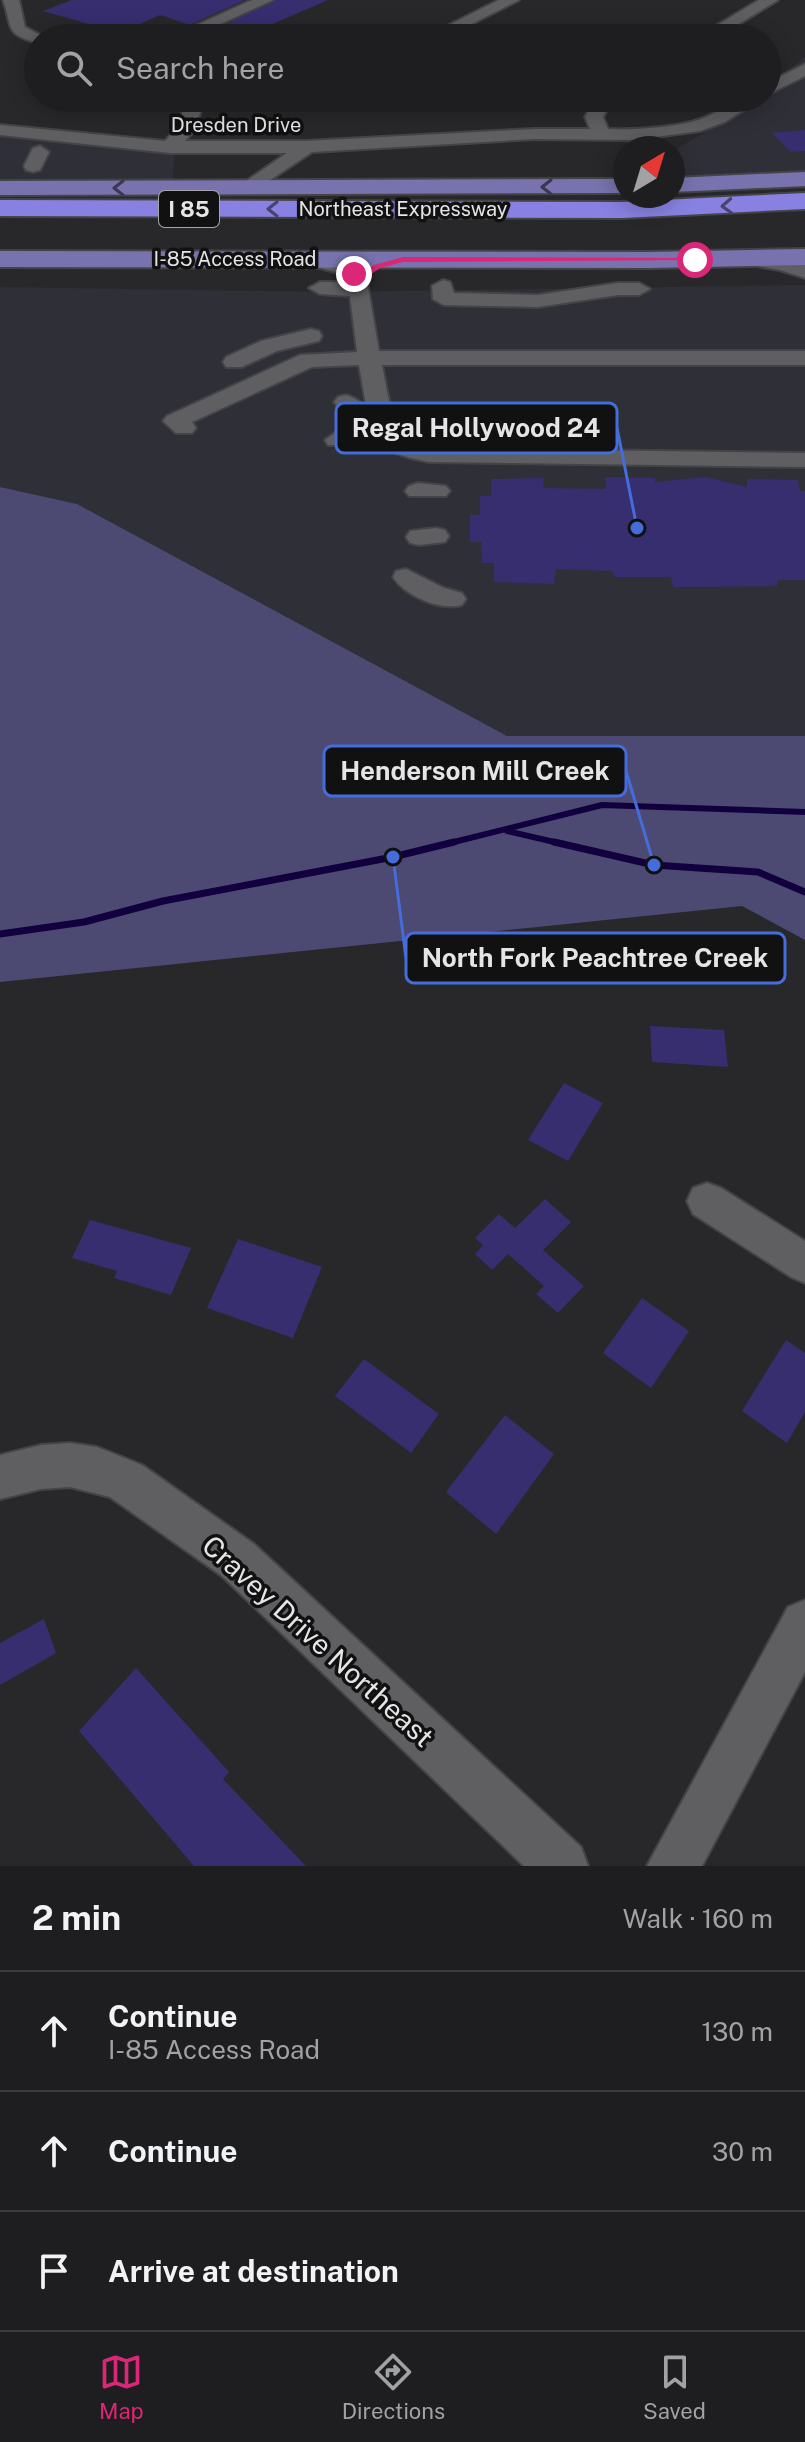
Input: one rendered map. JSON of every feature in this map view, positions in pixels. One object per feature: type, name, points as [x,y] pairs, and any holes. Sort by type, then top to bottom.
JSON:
[{"type":"highway","name":"Northeast Expressway","points":[[0,208],[622,210],[805,201]]},
{"type":"highway","points":[[665,234],[712,233]]},
{"type":"highway","name":"Northeast Expressway","points":[[0,237],[633,234]]},
{"type":"main road","points":[[685,184],[805,179]]},
{"type":"main road","points":[[0,188],[613,186]]},
{"type":"main road","name":"I-85 Access Road","points":[[0,259],[649,260],[805,257]]},
{"type":"street","points":[[209,24],[265,0]]},
{"type":"street","points":[[460,24],[511,0]]},
{"type":"street","points":[[728,24],[770,0]]},
{"type":"street","points":[[16,1],[15,27],[24,34]]},
{"type":"street","points":[[781,82],[805,69]]},
{"type":"street","points":[[170,147],[187,128],[191,112]]},
{"type":"street","points":[[597,112],[594,117],[601,135]]},
{"type":"street","name":"Dresden Drive","points":[[0,130],[170,147],[307,147],[534,134],[633,135],[694,127],[730,112]]},
{"type":"street","points":[[249,188],[307,147]]},
{"type":"street","points":[[309,259],[346,269],[359,285],[361,317],[391,439],[433,478],[805,460]]},
{"type":"street","points":[[747,259],[784,264],[805,272]]},
{"type":"street","points":[[320,288],[359,285],[377,267],[403,260]]},
{"type":"street","points":[[443,286],[444,299],[538,301],[618,289],[639,289]]},
{"type":"street","points":[[234,362],[269,346],[311,336]]},
{"type":"street","points":[[400,339],[442,340]]},
{"type":"street","points":[[184,428],[175,421],[308,360],[454,356],[805,358]]},
{"type":"street","points":[[337,440],[358,428],[359,419],[354,408],[346,402]]},
{"type":"street","points":[[406,577],[441,588]]},
{"type":"street","points":[[707,1201],[805,1264]]},
{"type":"street","name":"Cravey Drive Northeast","points":[[0,1477],[41,1467],[70,1465],[97,1469],[126,1481],[238,1560],[562,1866]]},
{"type":"street","points":[[673,1866],[805,1624]]},
{"type":"shaded area","points":[[805,57],[805,178],[685,181],[685,144],[735,112],[781,112],[781,75]]},
{"type":"shaded area","points":[[0,133],[175,145],[172,190],[0,188]]},
{"type":"shaded area","points":[[805,285],[805,736],[507,736],[77,504],[0,487],[0,287],[330,292]]},
{"type":"shaded area","points":[[0,487],[77,504],[507,736],[805,736],[805,940],[742,906],[0,982]]},
{"type":"building","points":[[72,0],[245,0],[192,24],[160,15],[140,24],[88,24],[43,11]]},
{"type":"building","points":[[276,0],[328,0],[272,24],[226,24]]},
{"type":"building","points":[[805,130],[805,151],[790,152],[772,133]]},
{"type":"building","points":[[605,477],[655,478],[655,482],[706,477],[747,487],[747,479],[798,480],[800,491],[805,491],[805,580],[778,580],[777,586],[673,587],[671,577],[615,577],[612,571],[556,569],[554,584],[494,582],[494,563],[482,563],[481,542],[470,542],[470,515],[480,515],[480,496],[491,496],[491,479],[543,478],[544,488],[606,489]]},
{"type":"building","points":[[650,1026],[724,1030],[728,1067],[652,1062]]},
{"type":"building","points":[[564,1083],[603,1103],[568,1161],[528,1140]]},
{"type":"building","points":[[545,1199],[571,1222],[543,1250],[584,1286],[558,1313],[536,1294],[544,1286],[508,1254],[492,1270],[475,1254],[483,1245],[475,1238],[499,1214],[515,1228]]},
{"type":"building","points":[[90,1220],[191,1248],[171,1295],[114,1278],[117,1271],[72,1258]]},
{"type":"building","points":[[238,1239],[322,1267],[293,1338],[207,1308]]},
{"type":"building","points":[[642,1298],[689,1331],[651,1388],[603,1353]]},
{"type":"building","points":[[786,1340],[805,1353],[805,1412],[787,1443],[742,1411]]},
{"type":"building","points":[[364,1359],[439,1414],[411,1453],[335,1396]]},
{"type":"building","points":[[505,1415],[554,1454],[496,1534],[446,1492]]},
{"type":"building","points":[[44,1619],[56,1653],[0,1685],[0,1643]]},
{"type":"building","points":[[136,1668],[229,1772],[223,1779],[306,1866],[194,1866],[79,1731]]},
{"type":"waterway","points":[[454,842],[602,805],[805,812]]},
{"type":"waterway","points":[[507,831],[563,844]]},
{"type":"waterway","points":[[0,934],[84,922],[163,901],[393,857],[454,842]]},
{"type":"waterway","points":[[446,844],[454,842]]},
{"type":"waterway","points":[[554,842],[654,865],[758,872],[805,892]]},
{"type":"place","name":"Regal Hollywood 24","points":[[637,528]]},
{"type":"place","name":"North Fork Peachtree Creek","points":[[393,857]]},
{"type":"place","name":"Henderson Mill Creek","points":[[654,865]]},
{"type":"route","points":[[354,274],[359,280],[377,267],[403,260],[695,260]]}]
